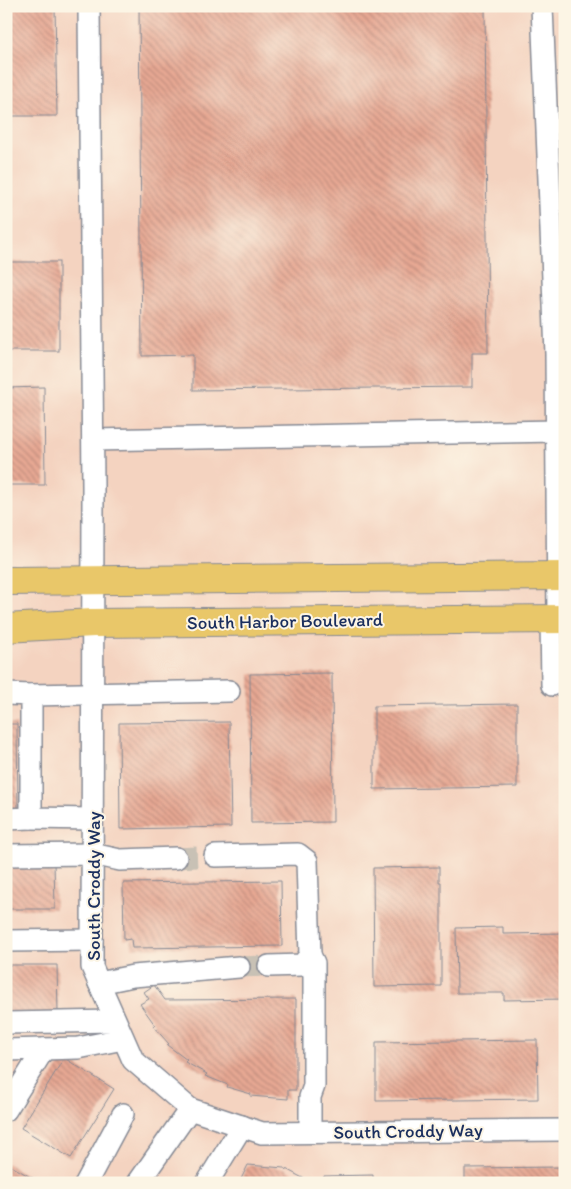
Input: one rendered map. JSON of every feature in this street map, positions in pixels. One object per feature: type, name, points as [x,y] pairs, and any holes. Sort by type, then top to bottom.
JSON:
[{"type":"main road","points":[[6,581],[561,576]]},
{"type":"main road","name":"South Harbor Boulevard","points":[[6,628],[93,623],[558,619]]},
{"type":"street","name":"South Croddy Way","points":[[89,6],[93,440],[92,967],[133,1060],[190,1109],[262,1133],[565,1130]]},
{"type":"street","points":[[542,6],[560,381],[557,431],[561,576],[552,685]]},
{"type":"street","points":[[93,440],[557,431]]},
{"type":"street","points":[[6,694],[229,691]]},
{"type":"street","points":[[31,695],[31,818]]},
{"type":"street","points":[[6,819],[92,820]]},
{"type":"street","points":[[6,855],[92,854],[120,860],[176,858]]},
{"type":"street","points":[[215,856],[298,854],[308,861],[310,955],[314,963],[314,1086],[310,1097],[310,1132]]},
{"type":"street","points":[[6,941],[92,940]]},
{"type":"street","points":[[269,966],[302,965],[310,955]]},
{"type":"street","points":[[99,983],[132,976],[239,967]]},
{"type":"street","points":[[6,1023],[119,1030]]},
{"type":"street","points":[[6,1050],[78,1048],[119,1030]]},
{"type":"street","points":[[8,1103],[44,1049]]},
{"type":"street","points":[[138,1183],[190,1109]]},
{"type":"street","points":[[86,1183],[123,1114]]},
{"type":"street","points":[[207,1183],[242,1126]]},
{"type":"shaded area","points":[[6,6],[565,6],[565,1183],[6,1183]]},
{"type":"building","points":[[6,6],[55,6],[57,116],[6,116]]},
{"type":"building","points":[[139,6],[485,6],[488,353],[472,353],[472,387],[193,390],[193,355],[142,356]]},
{"type":"building","points":[[6,262],[59,262],[59,351],[6,351]]},
{"type":"building","points":[[44,387],[45,485],[6,485],[6,388]]},
{"type":"building","points":[[332,673],[333,822],[251,823],[250,674]]},
{"type":"building","points":[[517,704],[517,787],[374,789],[374,706]]},
{"type":"building","points":[[229,722],[231,827],[120,829],[119,723]]},
{"type":"building","points":[[6,724],[17,724],[18,810],[6,810]]},
{"type":"building","points":[[54,861],[55,909],[6,909],[6,862]]},
{"type":"building","points":[[439,867],[439,882],[441,882],[441,986],[374,987],[373,868]]},
{"type":"building","points":[[281,881],[282,946],[132,948],[131,939],[124,940],[123,883]]},
{"type":"building","points":[[503,927],[503,934],[565,933],[565,999],[504,1000],[504,993],[457,993],[456,928]]},
{"type":"building","points":[[6,965],[57,965],[58,1013],[6,1013]]},
{"type":"building","points":[[154,985],[165,1000],[296,999],[296,1090],[288,1090],[288,1099],[250,1096],[251,1094],[227,1087],[228,1085],[205,1076],[207,1074],[185,1062],[187,1060],[167,1045],[169,1044],[153,1026],[155,1025],[140,1004],[149,999],[144,992]]},
{"type":"building","points":[[537,1040],[538,1099],[376,1101],[376,1042]]},
{"type":"building","points":[[64,1058],[114,1089],[71,1158],[21,1128]]},
{"type":"building","points":[[6,1163],[41,1183],[6,1183]]},
{"type":"building","points":[[248,1165],[284,1168],[312,1183],[239,1183]]},
{"type":"building","points":[[563,1167],[564,1183],[465,1183],[465,1168]]},
{"type":"building","points":[[373,1175],[373,1183],[324,1183],[324,1176]]},
{"type":"tunnel","points":[[176,858],[215,856]]},
{"type":"tunnel","points":[[239,967],[269,966]]}]
